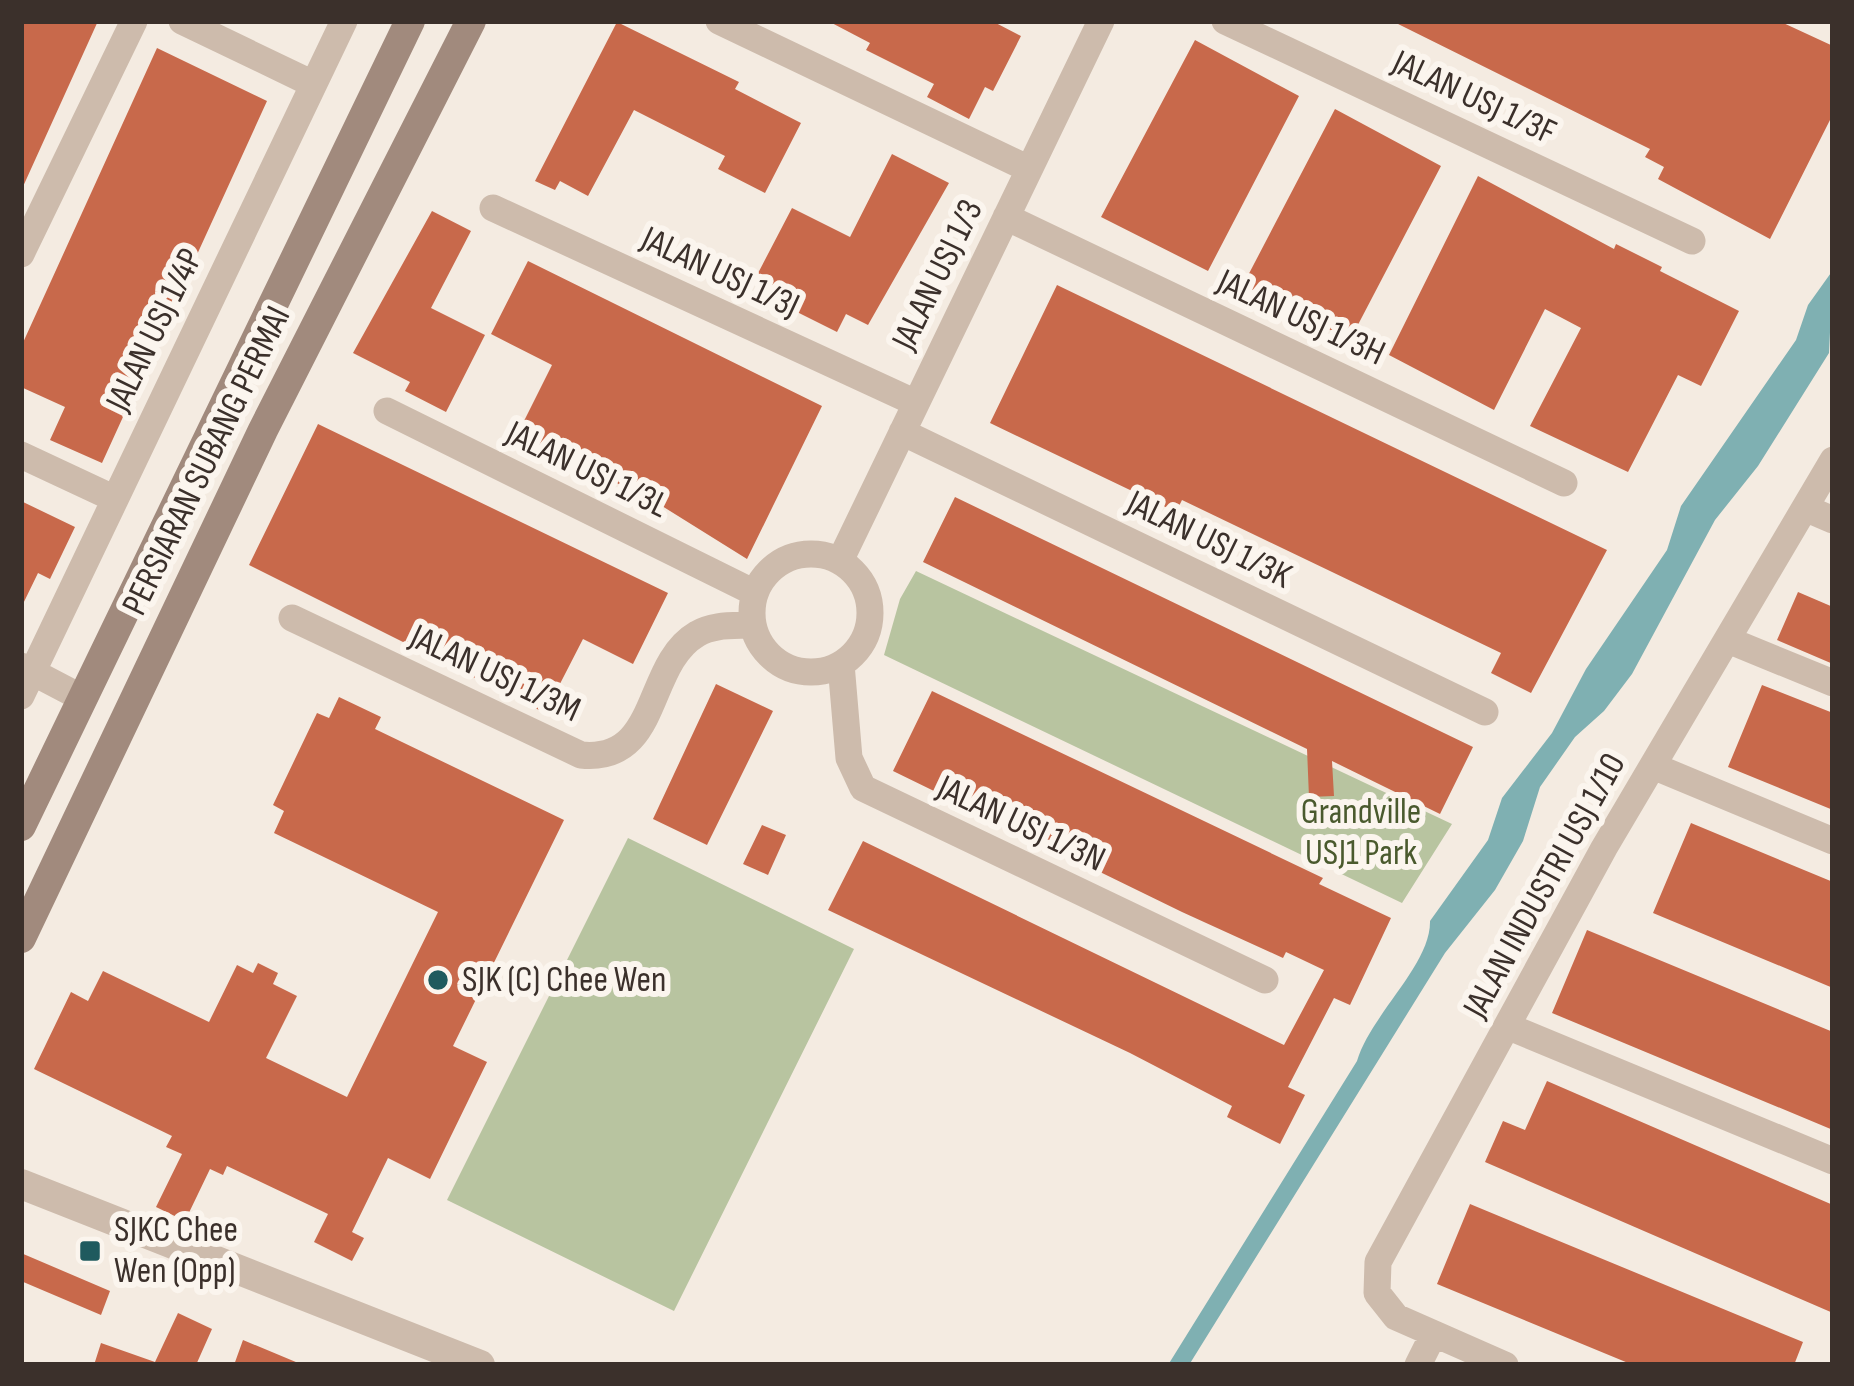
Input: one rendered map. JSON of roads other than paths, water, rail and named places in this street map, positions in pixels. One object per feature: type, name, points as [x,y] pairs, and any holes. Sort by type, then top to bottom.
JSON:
[{"type":"main road","name":"PERSIARAN SUBANG PERMAI","points":[[21,826],[410,21]]},
{"type":"main road","name":"PERSIARAN SUBANG PERMAI","points":[[21,938],[263,430],[471,21]]},
{"type":"street","points":[[21,254],[134,21]]},
{"type":"street","points":[[182,21],[313,84]]},
{"type":"street","name":"JALAN USJ 1/4P","points":[[25,678],[344,21]]},
{"type":"street","points":[[719,21],[1030,169]]},
{"type":"street","name":"JALAN USJ 1/3","points":[[840,561],[1101,21]]},
{"type":"street","name":"JALAN USJ 1/3F","points":[[1225,21],[1692,241]]},
{"type":"street","name":"JALAN USJ 1/3J","points":[[493,208],[916,403]]},
{"type":"street","name":"JALAN USJ 1/3H","points":[[1006,217],[1564,483]]},
{"type":"street","name":"JALAN USJ 1/3L","points":[[387,411],[755,592]]},
{"type":"street","name":"JALAN USJ 1/3K","points":[[902,432],[1485,712]]},
{"type":"street","points":[[21,455],[113,499]]},
{"type":"street","name":"JALAN INDUSTRI USJ 1/10","points":[[1505,1365],[1433,1335],[1386,1306],[1377,1293],[1378,1262],[1654,766],[1833,460]]},
{"type":"street","points":[[1805,508],[1833,520]]},
{"type":"street","points":[[800,554],[840,561],[856,574],[871,612],[857,651],[820,672],[797,670],[777,661],[752,625],[755,592],[766,574],[800,554]]},
{"type":"street","name":"JALAN USJ 1/3M","points":[[292,618],[581,755],[595,756],[636,737],[684,644],[699,632],[752,625]]},
{"type":"street","points":[[1728,640],[1833,683]]},
{"type":"street","name":"JALAN USJ 1/3N","points":[[841,664],[849,758],[863,788],[1265,980]]},
{"type":"street","points":[[25,678],[82,698]]},
{"type":"street","points":[[1654,766],[1833,841]]},
{"type":"street","points":[[1507,1026],[1833,1161]]},
{"type":"street","points":[[21,1184],[480,1365]]},
{"type":"street","points":[[1418,1365],[1433,1335]]},
{"type":"water","points":[[1833,270],[1829,353],[1758,466],[1715,520],[1632,674],[1604,711],[1575,737],[1540,787],[1523,841],[1495,890],[1445,953],[1189,1365],[1168,1365],[1411,972],[1428,938],[1430,921],[1488,840],[1502,798],[1552,733],[1586,669],[1667,550],[1681,506],[1796,340],[1808,305]]},
{"type":"place","name":"SJK (C) Chee Wen","points":[[438,980]]},
{"type":"place","name":"SJKC Chee Wen (Opp)","points":[[90,1251]]},
{"type":"park label","name":"Grandville USJ1 Park","points":[[1361,832]]}]
